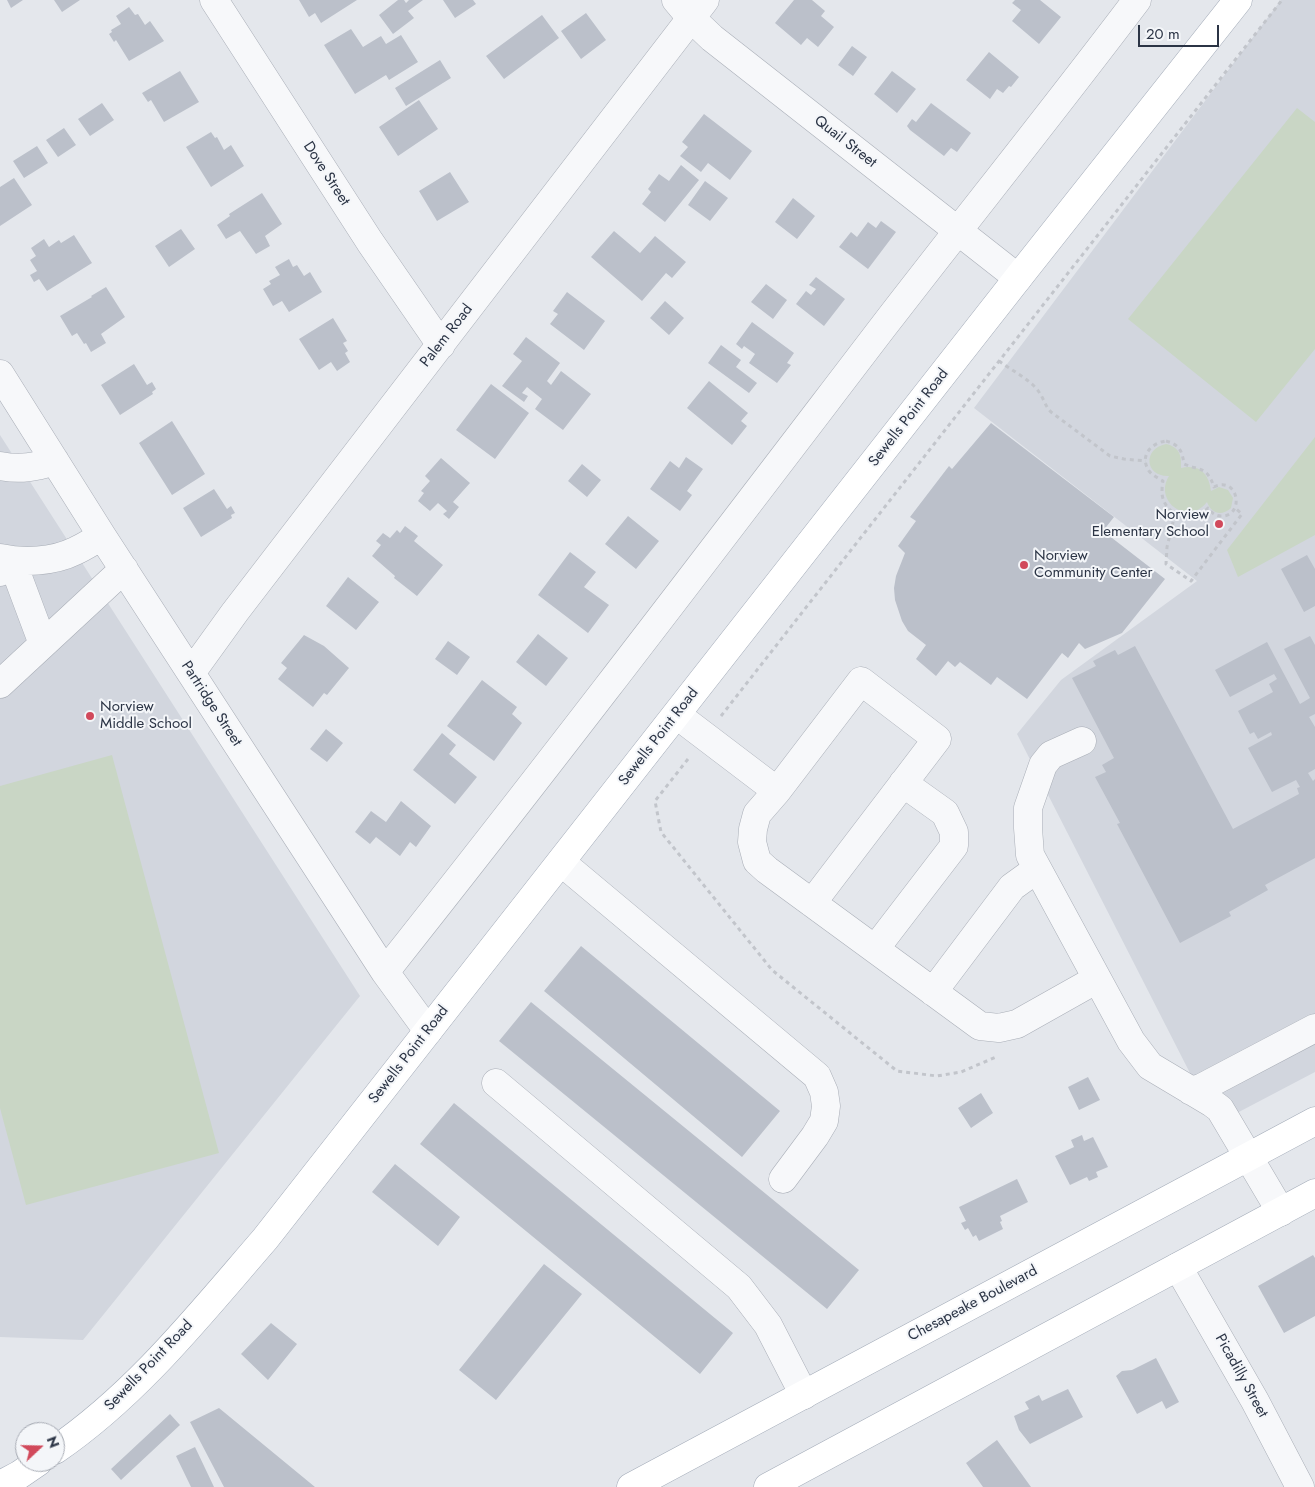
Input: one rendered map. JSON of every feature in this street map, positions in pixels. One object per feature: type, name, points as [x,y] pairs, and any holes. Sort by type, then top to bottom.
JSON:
[{"type":"main road","name":"Sewells Point Road","points":[[65,1443],[79,1434],[126,1393],[183,1333],[265,1239],[1238,0]]},
{"type":"main road","name":"Chesapeake Boulevard","points":[[631,1487],[1315,1120]]},
{"type":"main road","points":[[768,1487],[1315,1193]]},
{"type":"street","name":"Dove Street","points":[[214,0],[370,242],[441,345]]},
{"type":"street","points":[[385,972],[506,819],[1137,0]]},
{"type":"street","name":"Palem Road","points":[[191,672],[241,604],[441,345],[691,6]]},
{"type":"street","name":"Quail Street","points":[[691,6],[712,38],[1018,278]]},
{"type":"street","name":"Partridge Street","points":[[0,374],[102,536],[385,972],[428,1031]]},
{"type":"street","points":[[0,466],[13,469],[32,468],[55,461]]},
{"type":"street","points":[[43,644],[4,564],[46,560],[73,552],[102,536]]},
{"type":"street","points":[[0,684],[124,569]]},
{"type":"street","points":[[812,903],[937,739],[860,681],[757,814],[752,842],[756,861],[812,903],[980,1026],[999,1028],[1017,1024],[1097,979]]},
{"type":"street","points":[[677,715],[777,790]]},
{"type":"street","points":[[1082,741],[1051,755],[1043,764],[1028,808],[1030,855],[1138,1052],[1150,1066],[1220,1109],[1281,1212]]},
{"type":"street","points":[[876,949],[954,846],[954,832],[946,813],[903,783]]},
{"type":"street","points":[[561,862],[817,1076],[824,1092],[826,1106],[824,1121],[783,1179]]},
{"type":"street","points":[[933,992],[1012,887],[1037,869]]},
{"type":"street","points":[[1191,1091],[1201,1088],[1315,1028]]},
{"type":"street","points":[[496,1083],[739,1287],[768,1325],[804,1395]]},
{"type":"street","name":"Picadilly Street","points":[[1178,1267],[1255,1401],[1300,1487]]},
{"type":"path","points":[[996,1056],[961,1072],[937,1076],[897,1071],[772,970],[661,832],[655,801],[1282,0]]},
{"type":"path","points":[[999,362],[1032,385],[1039,392],[1046,408],[1110,456],[1146,461]]},
{"type":"path","points":[[1159,442],[1173,443],[1183,454],[1184,464],[1205,472],[1214,487],[1223,485],[1234,491],[1237,502],[1235,508],[1226,516],[1213,514],[1208,508],[1200,515],[1190,518],[1171,512],[1165,504],[1162,494],[1162,481],[1150,472],[1146,461],[1148,451],[1159,442]]},
{"type":"path","points":[[1175,514],[1167,547],[1166,564],[1191,581],[1242,514],[1235,508]]},
{"type":"shaded area","name":"Norview Elementary School","points":[[1281,0],[1315,0],[1315,1072],[1216,1124],[1017,734],[1061,680],[1197,581],[974,408]]},
{"type":"shaded area","name":"Norview Middle School","points":[[0,435],[360,996],[83,1340],[0,1337]]},
{"type":"green space","points":[[1297,108],[1315,122],[1315,349],[1256,422],[1128,319]]},
{"type":"green space","points":[[1315,437],[1315,535],[1238,577],[1227,550]]},
{"type":"green space","points":[[1166,444],[1174,447],[1179,452],[1181,468],[1193,467],[1202,471],[1208,479],[1211,491],[1219,487],[1228,490],[1233,498],[1231,508],[1220,513],[1211,509],[1207,502],[1199,509],[1191,512],[1175,508],[1169,502],[1166,494],[1165,485],[1169,476],[1155,472],[1151,468],[1150,462],[1153,451]]},
{"type":"green space","points":[[112,755],[219,1153],[26,1205],[0,1108],[0,786]]},
{"type":"building","points":[[7,0],[23,0],[11,8]]},
{"type":"building","points":[[54,0],[80,0],[62,12]]},
{"type":"building","points":[[299,0],[357,0],[321,23],[315,13],[309,17]]},
{"type":"building","points":[[398,0],[404,0],[406,3],[409,0],[423,0],[408,11],[414,18],[393,34],[379,15]]},
{"type":"building","points":[[443,0],[473,0],[476,4],[455,18]]},
{"type":"building","points":[[794,0],[812,0],[825,11],[821,16],[834,27],[818,47],[807,38],[801,45],[775,23]]},
{"type":"building","points":[[1015,0],[1040,0],[1061,17],[1039,44],[1012,21],[1021,10],[1012,3]]},
{"type":"building","points":[[129,7],[135,15],[138,14],[145,25],[150,21],[164,41],[129,61],[116,40],[114,42],[109,34],[112,32],[111,30],[121,24],[116,16]]},
{"type":"building","points":[[586,13],[606,40],[581,59],[561,31]]},
{"type":"building","points":[[542,15],[559,38],[504,79],[486,56]]},
{"type":"building","points":[[351,29],[363,47],[381,36],[386,44],[401,35],[418,62],[389,80],[386,75],[355,94],[324,45]]},
{"type":"building","points":[[852,46],[867,57],[853,76],[838,65]]},
{"type":"building","points":[[989,52],[1019,77],[1003,93],[997,89],[990,99],[966,80]]},
{"type":"building","points":[[440,60],[451,78],[406,106],[395,88]]},
{"type":"building","points":[[180,71],[199,102],[164,122],[151,100],[148,102],[142,93]]},
{"type":"building","points":[[892,71],[916,89],[897,113],[874,94]]},
{"type":"building","points":[[419,100],[438,129],[398,156],[379,127]]},
{"type":"building","points":[[102,103],[114,120],[90,136],[78,119]]},
{"type":"building","points":[[931,103],[971,133],[957,152],[951,148],[944,156],[907,126],[912,119],[916,122]]},
{"type":"building","points":[[704,114],[752,151],[730,180],[708,163],[701,172],[680,156],[688,147],[682,142]]},
{"type":"building","points":[[64,128],[76,145],[58,157],[46,140]]},
{"type":"building","points":[[211,132],[215,138],[217,137],[224,150],[231,145],[244,166],[211,187],[186,147]]},
{"type":"building","points":[[37,146],[48,163],[24,178],[13,161]]},
{"type":"building","points":[[681,165],[699,180],[665,222],[642,204],[651,192],[648,189],[659,174],[669,181]]},
{"type":"building","points":[[450,172],[469,202],[437,221],[419,191]]},
{"type":"building","points":[[14,178],[32,205],[0,226],[0,187]]},
{"type":"building","points":[[705,181],[728,198],[710,221],[688,205]]},
{"type":"building","points":[[262,193],[282,224],[265,236],[270,246],[256,254],[240,231],[226,239],[217,225],[230,216],[229,214]]},
{"type":"building","points":[[793,198],[815,216],[797,239],[775,222]]},
{"type":"building","points":[[881,221],[896,232],[868,269],[839,247],[851,232],[857,237],[868,222],[876,228]]},
{"type":"building","points":[[181,229],[195,249],[169,267],[155,246]]},
{"type":"building","points":[[614,231],[640,253],[655,236],[686,262],[672,278],[666,273],[642,301],[591,257]]},
{"type":"building","points":[[74,235],[92,263],[47,291],[39,279],[34,282],[30,275],[37,271],[30,260],[36,256],[31,248],[44,239],[49,247],[59,240],[61,243]]},
{"type":"building","points":[[289,259],[293,267],[297,265],[304,276],[310,272],[322,292],[289,312],[282,301],[273,306],[263,289],[271,284],[269,281],[280,275],[275,267]]},
{"type":"building","points":[[816,277],[845,299],[824,326],[796,304],[806,291],[811,295],[816,289],[809,285]]},
{"type":"building","points":[[766,284],[787,300],[773,319],[751,302]]},
{"type":"building","points":[[106,287],[125,317],[101,334],[106,343],[91,352],[77,333],[72,336],[60,316]]},
{"type":"building","points":[[567,292],[605,321],[584,350],[550,324],[558,314],[553,311]]},
{"type":"building","points":[[665,301],[684,318],[669,335],[650,318]]},
{"type":"building","points":[[333,318],[347,341],[343,343],[348,351],[345,353],[350,362],[337,371],[331,362],[319,370],[299,339]]},
{"type":"building","points":[[752,322],[794,353],[787,363],[791,365],[777,383],[749,363],[755,354],[744,346],[742,349],[736,344]]},
{"type":"building","points":[[526,337],[560,363],[547,381],[551,385],[561,371],[591,394],[563,430],[535,409],[542,399],[527,387],[522,393],[528,396],[524,402],[502,386],[522,361],[513,354]]},
{"type":"building","points":[[721,345],[741,360],[736,367],[757,383],[749,393],[708,363]]},
{"type":"building","points":[[134,364],[147,385],[152,382],[156,389],[152,392],[153,394],[120,415],[101,385]]},
{"type":"building","points":[[709,381],[748,413],[741,421],[747,426],[732,445],[687,408]]},
{"type":"building","points":[[491,384],[529,413],[495,459],[456,430]]},
{"type":"building","points":[[172,421],[205,474],[172,495],[139,443]]},
{"type":"building","name":"Norview Community Center","points":[[991,423],[1114,517],[1103,531],[1165,579],[1122,633],[1085,649],[1079,643],[1068,658],[1062,653],[1027,699],[997,677],[991,685],[960,662],[955,667],[948,661],[936,676],[916,659],[926,645],[908,631],[902,621],[895,600],[896,576],[905,553],[898,546],[916,521],[910,517],[949,466],[952,469]]},
{"type":"building","points":[[686,457],[703,469],[687,491],[692,495],[680,511],[650,489],[670,461],[679,468]]},
{"type":"building","points":[[441,458],[470,483],[453,502],[459,507],[449,519],[443,514],[447,511],[438,503],[430,511],[418,501],[424,493],[421,491],[430,481],[425,476]]},
{"type":"building","points":[[582,464],[601,480],[587,497],[568,481]]},
{"type":"building","points":[[214,489],[227,509],[231,506],[235,513],[231,515],[232,518],[201,537],[183,508]]},
{"type":"building","points":[[628,516],[659,541],[636,569],[605,544]]},
{"type":"building","points":[[405,526],[418,536],[414,541],[443,565],[417,596],[394,578],[395,576],[372,556],[381,545],[376,541],[383,533],[390,538],[397,530],[400,533]]},
{"type":"building","points":[[570,552],[596,572],[584,587],[609,605],[588,633],[538,595]]},
{"type":"building","points":[[1307,555],[1315,569],[1315,606],[1304,612],[1281,569]]},
{"type":"building","points":[[348,577],[379,602],[356,630],[326,606]]},
{"type":"building","points":[[538,634],[568,658],[546,686],[516,662]]},
{"type":"building","points":[[304,635],[324,646],[349,668],[327,695],[324,693],[313,707],[278,679],[287,668],[281,663]]},
{"type":"building","points":[[1310,636],[1315,645],[1315,714],[1309,717],[1315,727],[1315,769],[1308,773],[1313,781],[1315,779],[1315,858],[1265,885],[1268,890],[1229,912],[1231,916],[1180,943],[1117,824],[1120,823],[1095,777],[1106,772],[1102,765],[1114,758],[1072,678],[1096,666],[1093,661],[1115,650],[1118,655],[1135,646],[1233,829],[1299,794],[1297,788],[1300,787],[1296,780],[1272,792],[1248,748],[1272,735],[1271,732],[1258,739],[1254,732],[1250,734],[1238,711],[1273,692],[1269,684],[1277,679],[1274,674],[1230,697],[1215,670],[1267,642],[1300,704],[1310,698],[1284,649]]},
{"type":"building","points":[[448,641],[470,657],[457,675],[435,659]]},
{"type":"building","points":[[482,680],[517,707],[512,714],[522,723],[494,761],[447,726]]},
{"type":"building","points":[[326,729],[343,743],[327,762],[310,749]]},
{"type":"building","points":[[442,733],[456,745],[449,754],[477,777],[455,804],[413,770]]},
{"type":"building","points":[[401,801],[431,826],[416,847],[410,842],[400,856],[376,837],[370,844],[355,832],[371,811],[386,822]]},
{"type":"building","points":[[581,946],[780,1111],[742,1157],[544,991]]},
{"type":"building","points":[[531,1002],[859,1270],[827,1309],[499,1041]]},
{"type":"building","points":[[1088,1077],[1100,1100],[1079,1110],[1068,1087]]},
{"type":"building","points":[[981,1093],[993,1113],[971,1128],[958,1108]]},
{"type":"building","points":[[454,1103],[733,1333],[700,1374],[420,1144]]},
{"type":"building","points":[[1082,1135],[1084,1141],[1093,1137],[1108,1167],[1096,1172],[1098,1177],[1089,1181],[1087,1177],[1070,1185],[1055,1156],[1074,1147],[1071,1140]]},
{"type":"building","points":[[395,1164],[460,1217],[438,1246],[372,1192]]},
{"type":"building","points":[[1017,1179],[1028,1202],[1000,1216],[1003,1229],[979,1241],[976,1235],[973,1237],[968,1228],[965,1230],[961,1223],[966,1221],[959,1207]]},
{"type":"building","points":[[1313,1255],[1315,1258],[1315,1316],[1284,1333],[1258,1286]]},
{"type":"building","points":[[544,1264],[582,1294],[496,1400],[459,1370]]},
{"type":"building","points":[[271,1323],[297,1344],[268,1380],[241,1354]]},
{"type":"building","points":[[1156,1358],[1179,1402],[1166,1409],[1162,1401],[1137,1414],[1116,1376],[1122,1371],[1132,1370]]},
{"type":"building","points":[[1068,1389],[1083,1417],[1030,1444],[1019,1430],[1014,1416],[1029,1409],[1025,1402],[1039,1395],[1042,1401]]},
{"type":"building","points":[[219,1408],[315,1487],[224,1487],[190,1422]]},
{"type":"building","points":[[170,1414],[180,1425],[121,1480],[111,1469]]},
{"type":"building","points":[[997,1440],[1031,1487],[983,1487],[966,1463]]},
{"type":"building","points":[[195,1447],[214,1487],[191,1487],[176,1456]]},
{"type":"place","name":"Norview Elementary School","points":[[1219,524]]},
{"type":"place","name":"Norview Community Center","points":[[1024,565]]},
{"type":"place","name":"Norview Middle School","points":[[90,716]]}]
